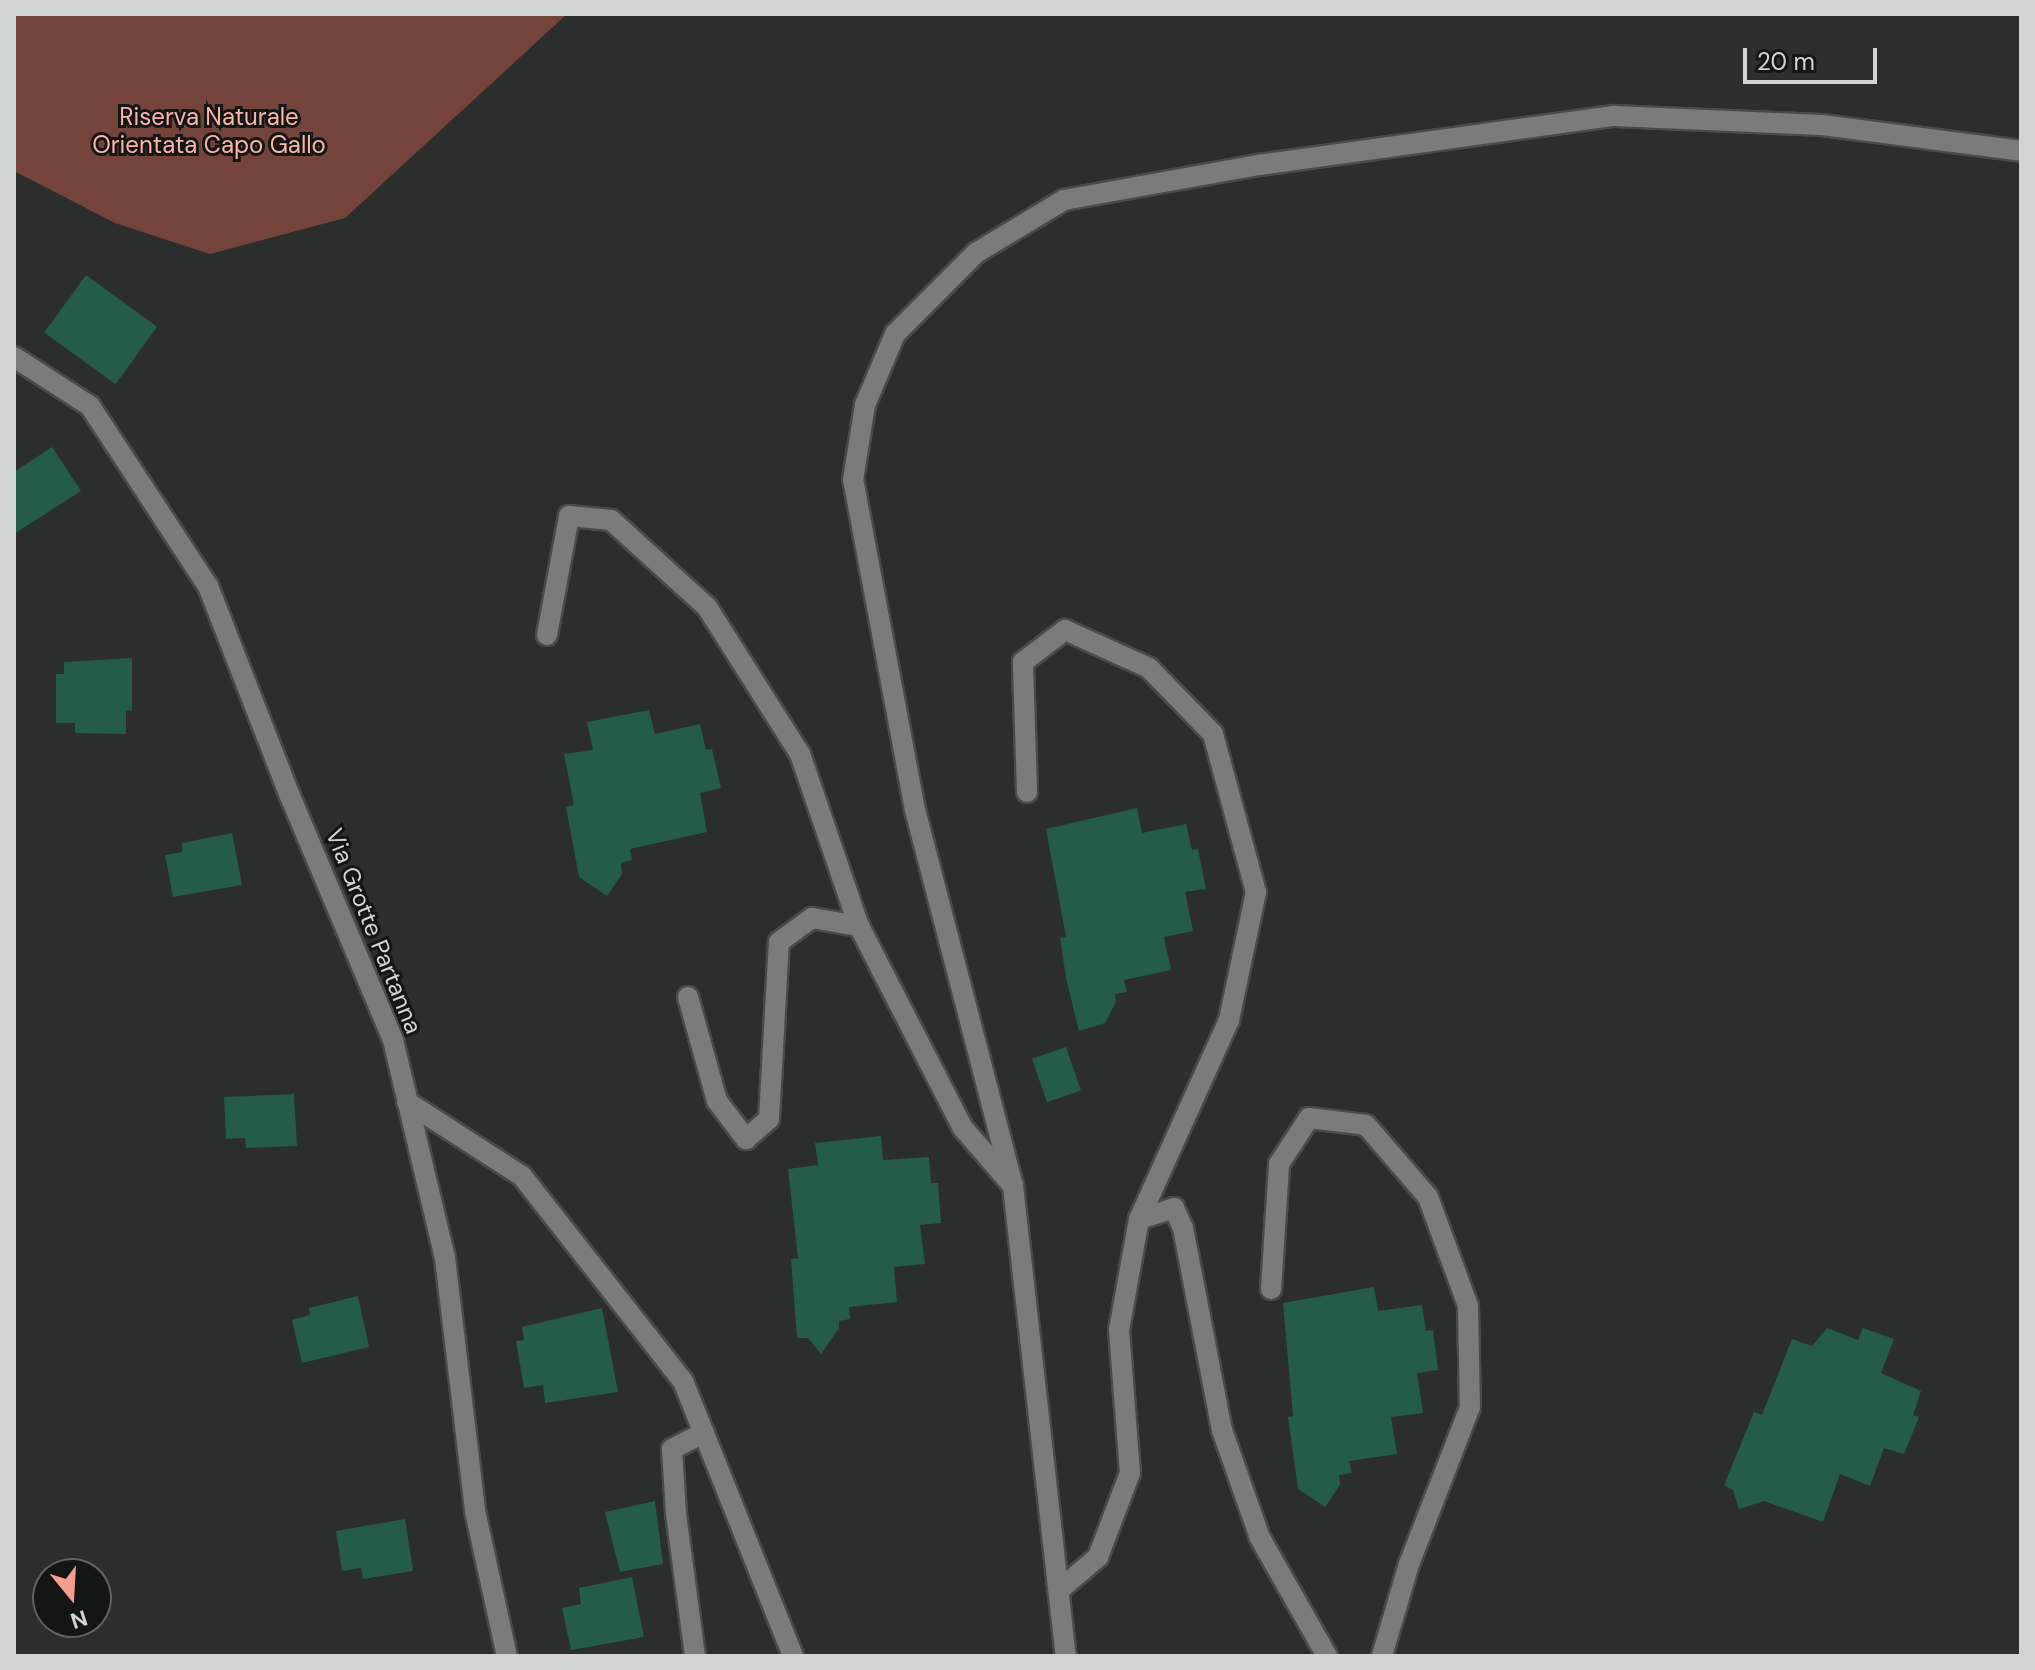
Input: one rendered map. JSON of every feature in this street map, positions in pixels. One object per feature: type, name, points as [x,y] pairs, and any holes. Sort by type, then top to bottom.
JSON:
[{"type":"street","points":[[1066,1656],[1013,1186],[915,810],[853,480],[865,405],[895,334],[976,253],[1064,200],[1259,165],[1614,116],[1822,125],[2021,151]]},
{"type":"street","name":"Via Grotte Partanna","points":[[14,357],[90,406],[208,586],[290,796],[393,1040],[445,1258],[475,1511],[507,1656]]},
{"type":"street","points":[[547,635],[569,516],[611,520],[707,607],[800,754],[859,926],[963,1128],[1013,1186]]},
{"type":"street","points":[[1027,792],[1023,662],[1065,630],[1149,668],[1213,734],[1256,892],[1229,1020],[1139,1219],[1119,1330],[1130,1473],[1098,1557],[1058,1591]]},
{"type":"street","points":[[688,997],[717,1101],[746,1139],[769,1119],[779,942],[812,918],[859,926]]},
{"type":"street","points":[[407,1102],[522,1176],[683,1381],[793,1656]]},
{"type":"street","points":[[1271,1289],[1279,1164],[1309,1118],[1366,1125],[1428,1197],[1468,1306],[1470,1407],[1409,1564],[1382,1656]]},
{"type":"street","points":[[1139,1219],[1174,1208],[1179,1218],[1222,1430],[1260,1538],[1327,1656]]},
{"type":"street","points":[[695,1656],[672,1449],[704,1433]]},
{"type":"green space","name":"Riserva Naturale Orientata Capo Gallo","points":[[14,14],[567,14],[345,218],[210,254],[115,223],[14,171]]},
{"type":"building","points":[[86,275],[157,327],[115,384],[44,332]]},
{"type":"building","points":[[52,447],[81,491],[14,534],[14,472]]},
{"type":"building","points":[[132,658],[132,711],[126,710],[126,734],[75,733],[75,723],[56,723],[56,674],[64,674],[64,662]]},
{"type":"building","points":[[649,710],[655,734],[700,724],[706,750],[712,749],[721,788],[700,793],[707,832],[630,849],[632,860],[621,863],[622,874],[607,896],[579,877],[566,807],[574,805],[564,754],[593,750],[587,722]]},
{"type":"building","points":[[1137,808],[1142,833],[1186,824],[1192,850],[1198,849],[1206,889],[1185,892],[1193,931],[1164,937],[1171,970],[1124,980],[1127,992],[1115,994],[1116,1002],[1105,1023],[1079,1031],[1066,978],[1060,938],[1066,937],[1046,829]]},
{"type":"building","points":[[232,833],[242,885],[173,897],[165,855],[182,852],[182,843]]},
{"type":"building","points":[[1066,1047],[1081,1090],[1047,1102],[1032,1059]]},
{"type":"building","points":[[294,1094],[297,1146],[246,1148],[245,1138],[226,1139],[224,1097]]},
{"type":"building","points":[[881,1136],[883,1160],[929,1157],[931,1183],[938,1183],[941,1223],[920,1225],[925,1264],[894,1267],[897,1302],[849,1307],[850,1319],[839,1321],[839,1328],[821,1354],[808,1338],[797,1338],[791,1259],[798,1258],[788,1169],[818,1165],[815,1143]]},
{"type":"building","points":[[1374,1287],[1378,1311],[1422,1305],[1426,1331],[1433,1330],[1438,1370],[1417,1373],[1423,1413],[1391,1417],[1397,1454],[1349,1461],[1352,1473],[1339,1475],[1340,1485],[1325,1507],[1298,1489],[1288,1417],[1293,1416],[1283,1303]]},
{"type":"building","points":[[358,1296],[369,1347],[302,1363],[292,1320],[310,1315],[309,1308]]},
{"type":"building","points":[[602,1308],[618,1392],[545,1403],[543,1385],[524,1388],[516,1341],[524,1340],[522,1327]]},
{"type":"building","points":[[1827,1328],[1858,1340],[1863,1328],[1894,1339],[1881,1373],[1921,1391],[1913,1415],[1919,1417],[1904,1454],[1884,1448],[1870,1486],[1840,1474],[1823,1522],[1764,1501],[1739,1509],[1733,1490],[1724,1485],[1754,1412],[1762,1415],[1792,1339],[1812,1346]]},
{"type":"building","points":[[655,1501],[663,1564],[620,1572],[605,1512]]},
{"type":"building","points":[[405,1519],[413,1571],[363,1579],[361,1568],[342,1571],[336,1531]]},
{"type":"building","points":[[632,1577],[644,1637],[571,1650],[562,1608],[581,1604],[579,1588]]}]
